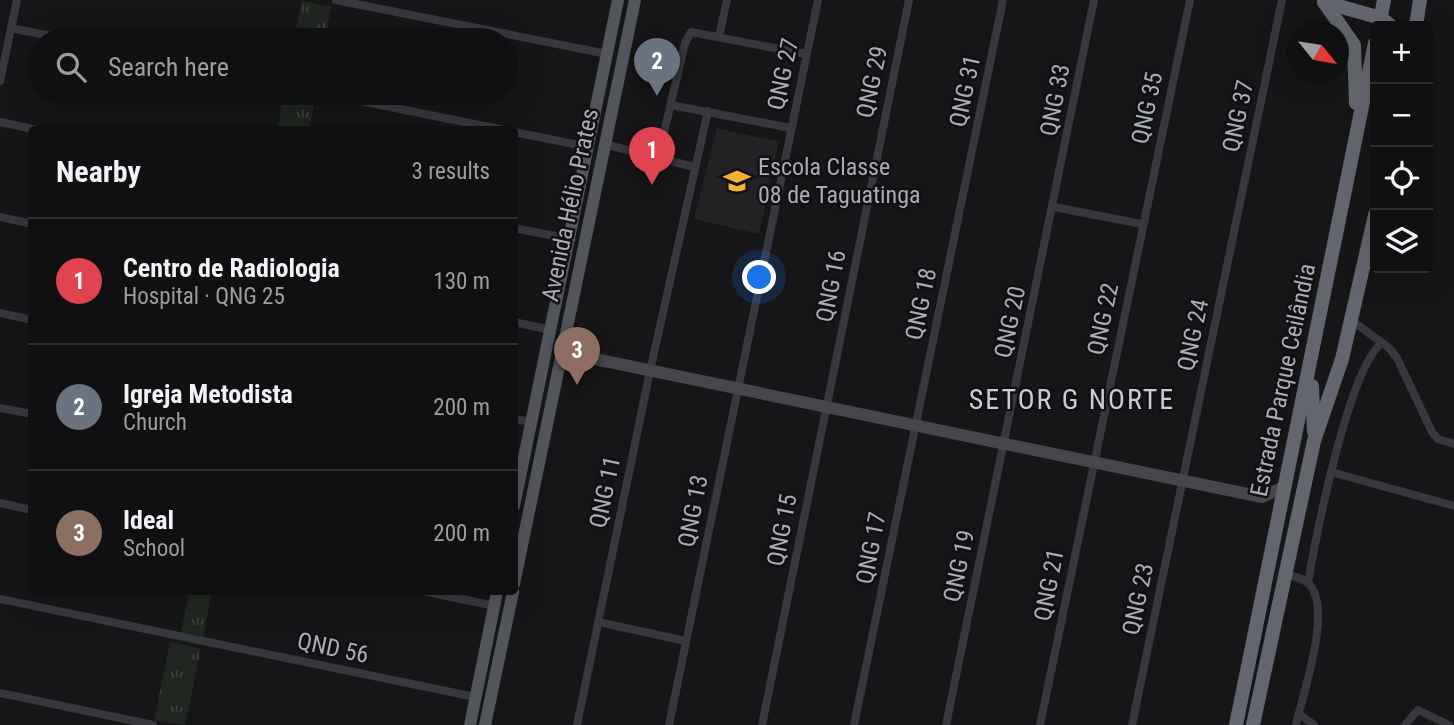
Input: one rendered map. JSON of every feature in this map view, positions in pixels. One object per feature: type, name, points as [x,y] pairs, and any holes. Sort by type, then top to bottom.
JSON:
[{"type":"highway","points":[[1383,21],[1384,0]]},
{"type":"highway","points":[[1417,21],[1420,0]]},
{"type":"highway","points":[[1321,1],[1377,21]]},
{"type":"highway","points":[[1321,1],[1354,45],[1357,70],[1355,142]]},
{"type":"highway","name":"Estrada Parque Ceilândia","points":[[1236,725],[1370,68]]},
{"type":"highway","name":"Estrada Parque Ceilândia","points":[[1252,725],[1314,441],[1342,359],[1370,237]]},
{"type":"highway","points":[[1311,365],[1314,441]]},
{"type":"main road","name":"Avenida Hélio Prates","points":[[518,487],[618,0]]},
{"type":"main road","name":"Avenida Hélio Prates","points":[[518,564],[635,0]]},
{"type":"main road","points":[[598,100],[604,97],[607,102],[602,126],[604,144]]},
{"type":"main road","points":[[551,330],[557,338],[550,379],[554,384]]},
{"type":"main road","points":[[470,725],[497,595]]},
{"type":"main road","points":[[485,725],[512,595]]},
{"type":"main road","points":[[487,644],[492,654],[486,688],[489,707]]},
{"type":"street","points":[[0,80],[16,0]]},
{"type":"street","points":[[336,0],[477,28]]},
{"type":"street","points":[[719,36],[727,0]]},
{"type":"street","name":"QNG 27","points":[[737,389],[817,0]]},
{"type":"street","name":"QNG 29","points":[[873,172],[909,0]]},
{"type":"street","name":"QNG 31","points":[[964,190],[1003,0]]},
{"type":"street","name":"QNG 33","points":[[1054,207],[1094,0]]},
{"type":"street","name":"QNG 35","points":[[1142,224],[1190,0]]},
{"type":"street","name":"QNG 37","points":[[1232,239],[1282,0]]},
{"type":"street","points":[[11,28],[28,31]]},
{"type":"street","points":[[658,158],[689,34],[719,36],[806,54]]},
{"type":"street","points":[[518,36],[607,54]]},
{"type":"street","points":[[380,105],[483,126]]},
{"type":"street","points":[[671,105],[791,128]]},
{"type":"street","name":"QNG 11","points":[[577,725],[650,371],[708,111]]},
{"type":"street","points":[[0,122],[28,128]]},
{"type":"street","points":[[518,133],[589,147]]},
{"type":"street","points":[[604,144],[694,167]]},
{"type":"street","name":"QNG 16","points":[[826,407],[873,172]]},
{"type":"street","name":"QNG 18","points":[[915,425],[964,190]]},
{"type":"street","points":[[1054,207],[1142,224]]},
{"type":"street","name":"QNG 20","points":[[1004,444],[1054,207]]},
{"type":"street","points":[[0,217],[28,223]]},
{"type":"street","name":"QNG 22","points":[[1093,462],[1142,224]]},
{"type":"street","points":[[518,229],[570,239]]},
{"type":"street","name":"QNG 24","points":[[1183,481],[1232,239]]},
{"type":"street","points":[[0,313],[28,319]]},
{"type":"street","points":[[1351,320],[1397,358],[1432,432],[1438,439],[1454,444]]},
{"type":"street","points":[[518,323],[551,330]]},
{"type":"street","points":[[1308,582],[1331,472],[1367,359],[1382,343]]},
{"type":"street","points":[[561,352],[1262,497],[1284,487]]},
{"type":"street","name":"QNG 13","points":[[669,725],[737,389]]},
{"type":"street","name":"QNG 15","points":[[762,725],[826,407]]},
{"type":"street","points":[[0,408],[28,413]]},
{"type":"street","points":[[518,420],[532,422]]},
{"type":"street","name":"QNG 17","points":[[854,725],[915,425]]},
{"type":"street","name":"QNG 19","points":[[946,725],[1004,444]]},
{"type":"street","name":"QNG 21","points":[[1040,725],[1093,462]]},
{"type":"street","points":[[1331,472],[1454,506]]},
{"type":"street","name":"QNG 23","points":[[1132,725],[1183,481]]},
{"type":"street","points":[[1262,497],[1278,517]]},
{"type":"street","points":[[0,503],[28,509]]},
{"type":"street","points":[[1285,574],[1308,582],[1315,592],[1320,616],[1296,725]]},
{"type":"street","points":[[442,595],[495,606]]},
{"type":"street","name":"QND 56","points":[[0,599],[475,697]]},
{"type":"street","points":[[598,622],[687,641]]},
{"type":"street","points":[[0,693],[153,725]]},
{"type":"street","points":[[1405,725],[1420,710],[1449,725]]},
{"type":"street","points":[[1299,714],[1314,725]]},
{"type":"street","points":[[1414,714],[1418,725]]},
{"type":"shaded area","name":"Escola Classe 08 de Taguatinga","points":[[717,128],[779,142],[759,234],[694,219]]},
{"type":"green space","points":[[302,1],[331,7],[327,28],[296,28]]},
{"type":"green space","points":[[282,105],[314,105],[310,126],[278,126]]},
{"type":"green space","points":[[188,595],[211,595],[203,636],[181,632]]},
{"type":"green space","points":[[170,642],[201,649],[185,725],[154,721]]},
{"type":"place","name":"Igreja Metodista","points":[[657,96]]},
{"type":"place","name":"Escola Classe 08 de Taguatinga","points":[[737,181]]},
{"type":"place","name":"Centro de Radiologia","points":[[652,185]]},
{"type":"place","name":"Ideal","points":[[577,385]]},
{"type":"district","name":"SETOR G NORTE","points":[[1072,399]]}]
